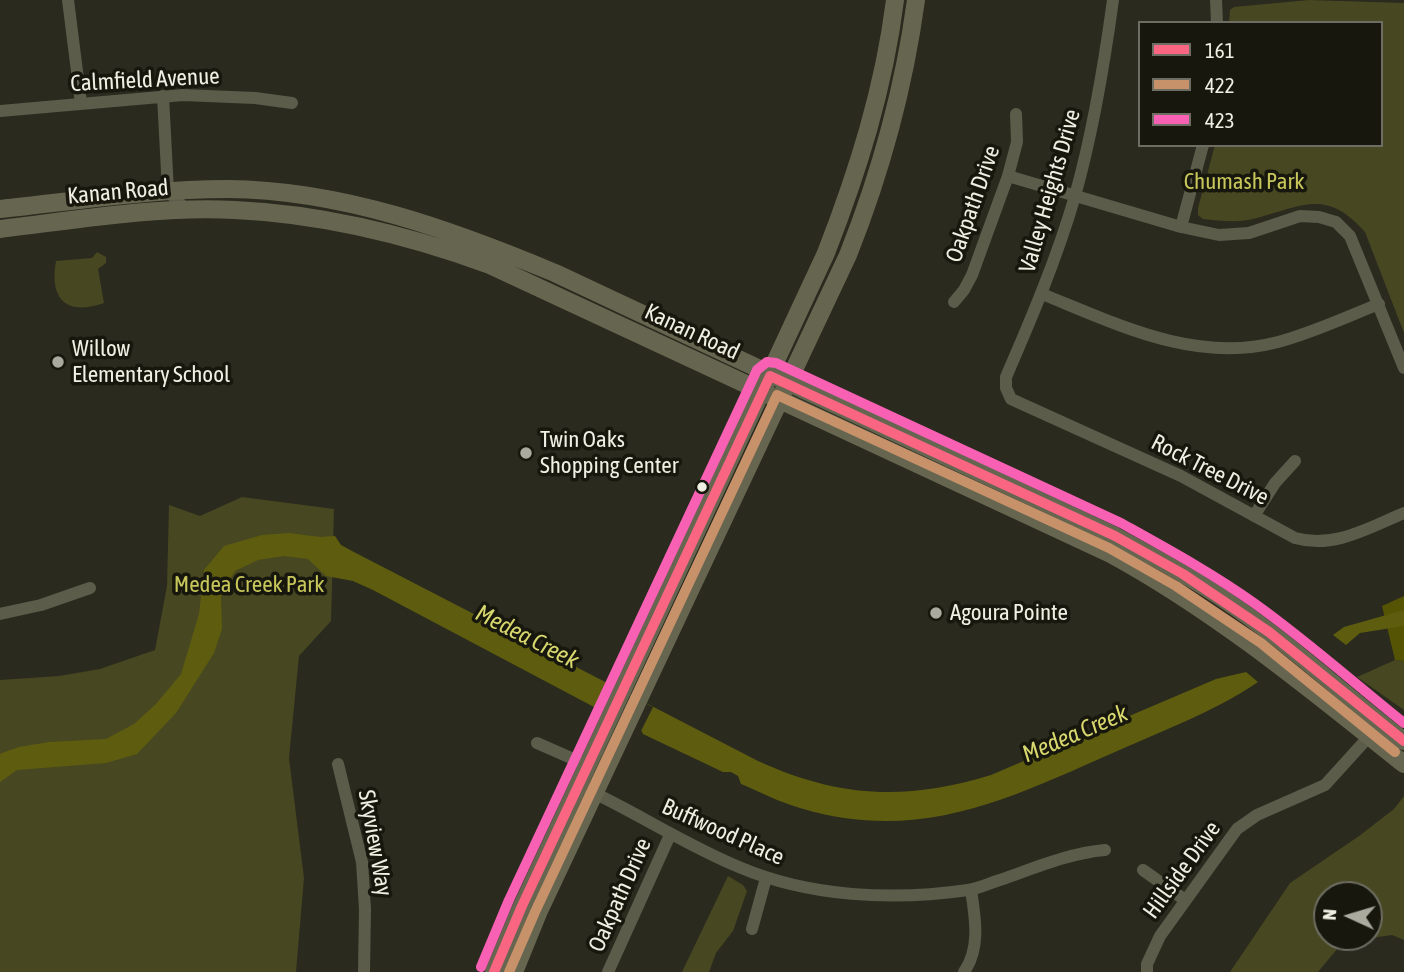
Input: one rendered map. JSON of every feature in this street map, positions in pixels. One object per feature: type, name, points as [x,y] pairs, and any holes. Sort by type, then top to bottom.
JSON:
[{"type":"main road","points":[[630,696],[762,392],[826,253],[854,180],[876,109],[895,0]]},
{"type":"main road","points":[[514,972],[586,789],[618,720],[788,384],[848,255],[867,207],[890,134],[916,0]]},
{"type":"main road","name":"Kanan Road","points":[[0,209],[169,191],[230,189],[333,201],[422,222],[473,239],[547,270],[1115,536],[1162,561],[1223,598],[1264,628],[1375,730],[1404,764]]},
{"type":"main road","name":"Kanan Road","points":[[0,229],[142,212],[233,210],[327,220],[449,250],[490,265],[1111,554],[1153,577],[1375,730],[1404,741]]},
{"type":"main road","points":[[494,972],[522,905],[586,789],[587,765],[618,720]]},
{"type":"street","points":[[68,0],[80,103]]},
{"type":"street","name":"Valley Heights Drive","points":[[1006,388],[1006,377],[1042,294],[1075,195],[1094,118],[1113,0]]},
{"type":"street","points":[[1216,0],[1217,21]]},
{"type":"street","name":"Calmfield Avenue","points":[[0,111],[163,96],[215,95],[292,103]]},
{"type":"street","points":[[163,96],[169,191],[186,211]]},
{"type":"street","name":"Oakpath Drive","points":[[954,302],[972,275],[1008,176],[1017,142],[1016,114]]},
{"type":"street","points":[[1181,227],[1202,147]]},
{"type":"street","points":[[1008,176],[1181,227],[1219,234],[1249,233],[1300,216],[1319,217],[1336,222],[1350,236],[1404,368]]},
{"type":"street","points":[[1042,294],[1158,339],[1222,348],[1278,342],[1379,304]]},
{"type":"street","name":"Rock Tree Drive","points":[[1006,388],[1011,399],[1181,476],[1295,538],[1325,543],[1340,540],[1404,513]]},
{"type":"street","points":[[1254,516],[1275,483],[1294,461]]},
{"type":"street","points":[[0,614],[41,605],[90,588]]},
{"type":"street","name":"Hillside Drive","points":[[1147,972],[1147,964],[1160,936],[1237,829],[1257,816],[1325,785],[1375,730]]},
{"type":"street","points":[[537,743],[587,765]]},
{"type":"street","name":"Skyview Way","points":[[338,764],[362,862],[365,909],[364,972]]},
{"type":"street","name":"Buffwood Place","points":[[586,789],[670,835],[766,878],[863,895],[901,896],[971,890],[1081,852],[1105,850]]},
{"type":"street","name":"Oakpath Drive","points":[[608,972],[670,835]]},
{"type":"street","points":[[1143,870],[1185,901]]},
{"type":"street","points":[[752,929],[766,878]]},
{"type":"street","points":[[964,972],[969,964],[977,927],[971,890]]},
{"type":"green space","name":"Chumash Park","points":[[1309,0],[1404,3],[1404,333],[1365,232],[1339,210],[1327,205],[1302,205],[1250,220],[1237,221],[1203,219],[1198,215],[1214,147],[1383,147],[1383,21],[1229,21],[1230,10],[1234,7]]},
{"type":"green space","points":[[97,252],[106,257],[106,263],[98,269],[104,303],[91,307],[71,306],[58,295],[55,286],[56,261],[92,258]]},
{"type":"green space","name":"Medea Creek Park","points":[[242,497],[334,509],[331,621],[299,656],[289,758],[304,878],[296,972],[0,972],[0,680],[59,676],[100,669],[155,650],[167,586],[169,505],[200,516]]},
{"type":"green space","points":[[1395,660],[1404,661],[1404,710],[1357,677]]},
{"type":"green space","points":[[1404,796],[1404,940],[1392,935],[1383,936],[1383,881],[1313,881],[1313,951],[1336,951],[1318,972],[1230,972],[1290,883],[1394,809]]},
{"type":"green space","points":[[728,876],[743,885],[747,891],[733,931],[716,953],[709,972],[682,972]]},
{"type":"shaded area","points":[[289,533],[335,536],[341,545],[352,551],[758,761],[788,773],[845,789],[901,792],[930,789],[991,775],[1216,679],[1246,672],[1258,682],[1188,720],[1000,800],[924,818],[885,821],[844,818],[792,806],[741,784],[738,776],[731,772],[723,772],[643,734],[641,730],[373,590],[353,581],[326,576],[308,559],[284,556],[258,560],[235,571],[221,596],[222,629],[214,653],[176,713],[137,754],[106,763],[17,770],[0,782],[2,753],[49,742],[106,739],[134,724],[156,704],[181,674],[199,614],[204,570],[224,546],[262,535]]},
{"type":"shaded area","points":[[1404,596],[1404,661],[1395,660],[1382,606]]},
{"type":"shaded area","points":[[1404,610],[1404,626],[1360,633],[1346,645],[1333,635],[1344,627]]},
{"type":"pier","points":[[608,685],[653,707],[641,731],[596,709]]},
{"type":"transit line","name":"423","points":[[481,967],[509,900],[757,370],[767,362],[776,363],[1121,523],[1172,551],[1222,581],[1273,617],[1404,723]]},
{"type":"transit line","name":"161","points":[[494,972],[522,906],[770,376],[1115,536],[1183,574],[1269,632],[1404,741]]},
{"type":"transit line","name":"422","points":[[509,972],[777,395],[1109,548],[1176,586],[1261,643],[1395,752]]},
{"type":"place","name":"Willow Elementary School","points":[[58,362]]},
{"type":"place","name":"Twin Oaks Shopping Center","points":[[526,453]]},
{"type":"place","name":"Agoura Pointe","points":[[936,613]]},
{"type":"water label","name":"Medea Creek","points":[[527,637]]},
{"type":"water label","name":"Medea Creek","points":[[1075,734]]}]
